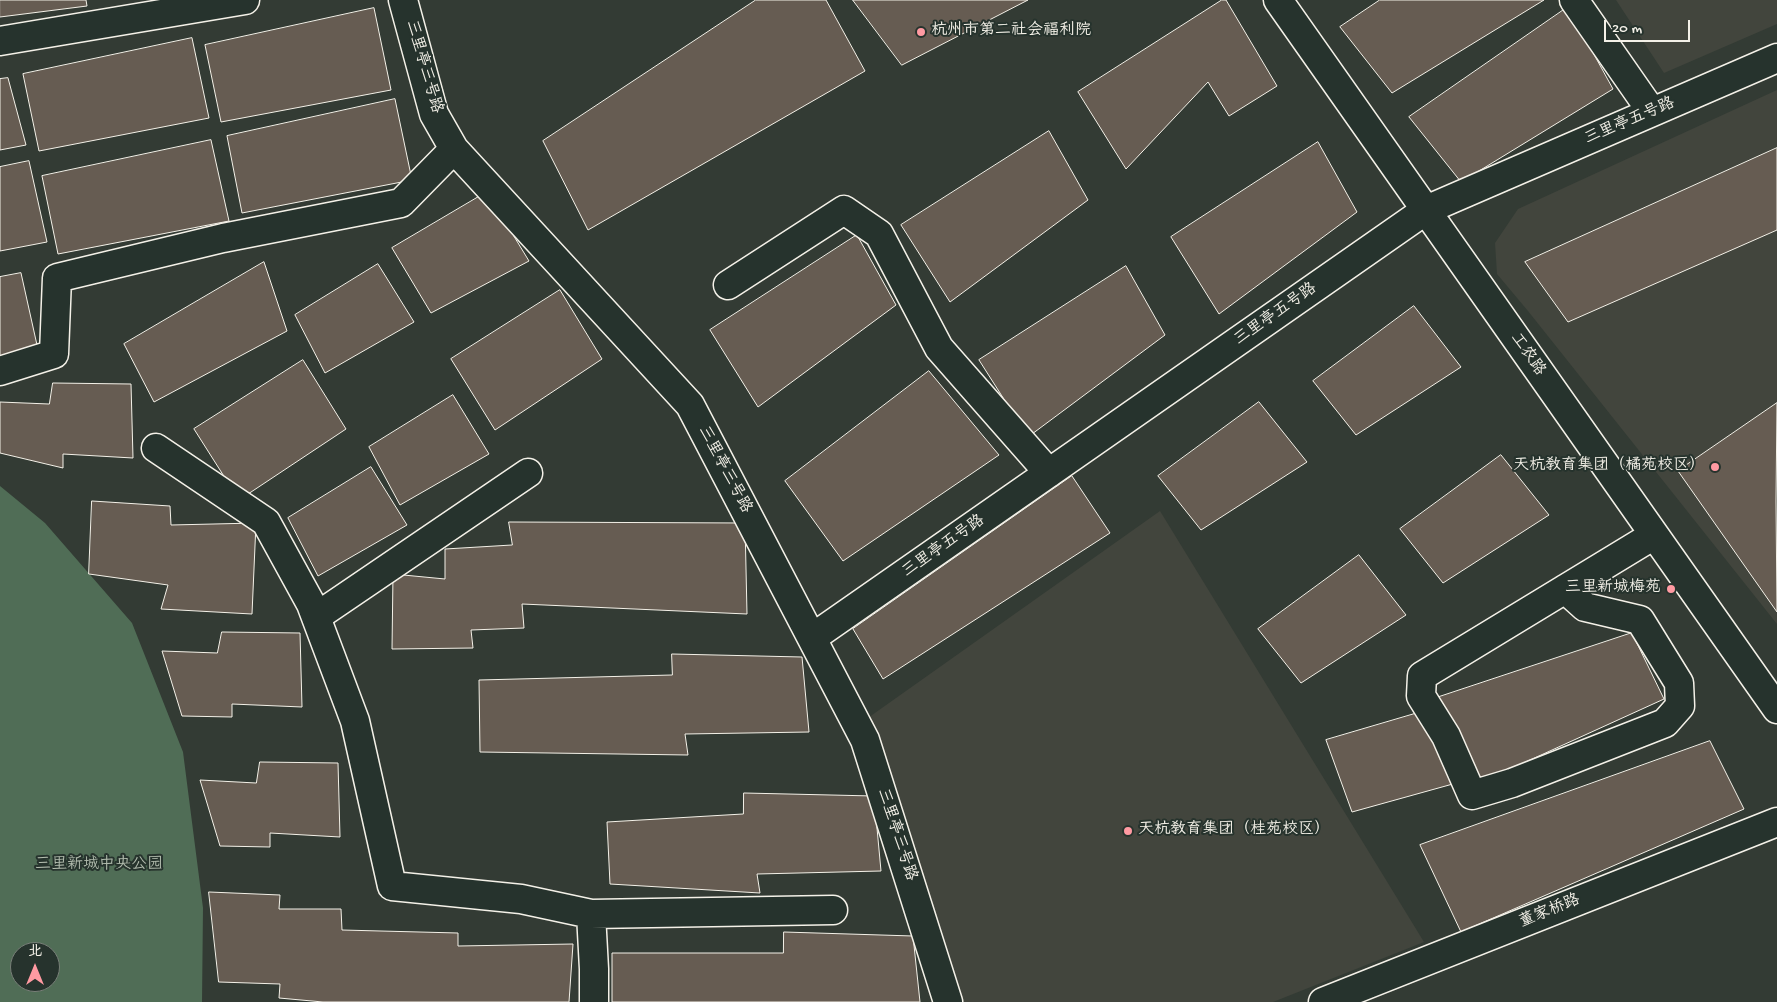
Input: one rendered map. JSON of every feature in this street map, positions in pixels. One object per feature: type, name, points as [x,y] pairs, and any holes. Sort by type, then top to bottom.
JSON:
[{"type":"street","points":[[0,41],[245,0]]},
{"type":"street","name":"三里亭三号路","points":[[403,0],[434,114],[454,149],[690,405],[865,740],[948,1002]]},
{"type":"street","name":"工农路","points":[[1278,0],[1777,709]]},
{"type":"street","points":[[1574,0],[1652,112]]},
{"type":"street","name":"三里亭五号路","points":[[812,638],[1426,210],[1777,58]]},
{"type":"street","points":[[0,371],[54,354],[57,278],[223,238],[401,203],[454,149]]},
{"type":"street","points":[[728,285],[844,210],[880,234],[939,348],[1049,474]]},
{"type":"street","points":[[156,448],[266,522],[311,604],[355,721],[392,886],[521,899],[591,914],[833,910]]},
{"type":"street","points":[[316,617],[528,473]]},
{"type":"street","points":[[1565,589],[1585,607],[1640,620],[1679,683],[1680,706],[1665,724],[1512,783],[1472,795],[1446,736],[1421,696],[1422,676],[1565,589],[1654,535]]},
{"type":"street","name":"董家桥路","points":[[1323,1002],[1777,822]]},
{"type":"street","points":[[591,914],[594,1002]]},
{"type":"shaded area","points":[[1616,0],[1777,0],[1777,24],[1664,73]]},
{"type":"shaded area","name":"天杭教育集团（橘苑校区）","points":[[1777,90],[1777,624],[1497,274],[1495,243],[1518,209]]},
{"type":"shaded area","name":"天杭教育集团（桂苑校区）","points":[[1160,511],[1424,942],[1273,1002],[955,1002],[865,720]]},
{"type":"green space","name":"三里新城中央公园","points":[[0,486],[45,523],[132,623],[183,752],[203,908],[202,1002],[0,1002]]},
{"type":"building","points":[[0,0],[86,0],[87,6],[0,17]]},
{"type":"building","points":[[756,0],[826,0],[865,71],[588,230],[543,141]]},
{"type":"building","name":"杭州市第二社会福利院","points":[[853,0],[1028,0],[902,65]]},
{"type":"building","points":[[1222,0],[1226,0],[1277,86],[1229,116],[1208,82],[1126,169],[1078,92]]},
{"type":"building","points":[[1380,0],[1544,0],[1392,93],[1340,27]]},
{"type":"building","points":[[1568,7],[1613,89],[1461,182],[1409,117]]},
{"type":"building","points":[[374,8],[391,90],[221,122],[205,45]]},
{"type":"building","points":[[192,38],[209,118],[39,151],[23,74]]},
{"type":"building","points":[[8,78],[26,145],[0,150],[0,79]]},
{"type":"building","points":[[395,99],[412,180],[242,213],[227,136]]},
{"type":"building","points":[[1049,131],[1088,200],[950,302],[901,225]]},
{"type":"building","points":[[211,140],[229,221],[58,254],[42,176]]},
{"type":"building","points":[[1318,142],[1357,212],[1219,314],[1171,237]]},
{"type":"building","points":[[1777,148],[1777,230],[1568,322],[1525,262]]},
{"type":"building","points":[[29,161],[47,242],[0,251],[0,167]]},
{"type":"building","points":[[487,192],[529,261],[431,313],[392,248]]},
{"type":"building","points":[[857,235],[896,305],[758,407],[710,330]]},
{"type":"building","points":[[264,262],[287,331],[154,402],[124,344]]},
{"type":"building","points":[[378,264],[414,322],[325,373],[295,315]]},
{"type":"building","points":[[1126,266],[1165,335],[1028,437],[979,360]]},
{"type":"building","points":[[21,273],[39,354],[0,361],[0,277]]},
{"type":"building","points":[[560,290],[602,359],[495,430],[451,359]]},
{"type":"building","points":[[1414,306],[1461,367],[1356,435],[1313,381]]},
{"type":"building","points":[[303,360],[346,429],[239,500],[194,429]]},
{"type":"building","points":[[929,371],[999,455],[843,561],[785,481]]},
{"type":"building","points":[[53,383],[131,384],[133,458],[63,454],[63,468],[0,453],[0,402],[49,404]]},
{"type":"building","points":[[453,395],[489,454],[400,505],[369,447]]},
{"type":"building","points":[[1259,402],[1307,462],[1201,530],[1158,476]]},
{"type":"building","points":[[1777,403],[1776,501],[1777,612],[1678,471]]},
{"type":"building","points":[[1501,455],[1549,515],[1443,583],[1400,529]]},
{"type":"building","points":[[371,467],[407,525],[318,576],[288,518]]},
{"type":"building","points":[[1072,476],[1110,533],[883,679],[853,629]]},
{"type":"building","points":[[92,501],[170,506],[171,525],[256,523],[252,614],[161,609],[168,585],[89,574]]},
{"type":"building","points":[[509,522],[745,523],[747,614],[522,604],[524,628],[471,630],[473,648],[392,649],[393,574],[445,579],[445,549],[512,545]]},
{"type":"building","points":[[1359,555],[1406,615],[1301,683],[1258,629]]},
{"type":"building","points":[[222,632],[300,633],[302,707],[232,704],[232,717],[182,716],[162,651],[217,653]]},
{"type":"building","points":[[1632,633],[1664,699],[1473,786],[1433,699]]},
{"type":"building","points":[[672,654],[802,657],[809,732],[685,734],[688,755],[480,752],[479,680],[672,675]]},
{"type":"building","points":[[1428,710],[1460,782],[1352,812],[1326,740]]},
{"type":"building","points":[[1710,741],[1744,809],[1461,932],[1420,845]]},
{"type":"building","points":[[260,762],[338,763],[340,837],[270,833],[270,847],[220,846],[200,780],[256,783]]},
{"type":"building","points":[[744,793],[874,796],[881,871],[757,874],[760,893],[610,884],[607,822],[743,814]]},
{"type":"building","points":[[209,892],[280,895],[279,909],[341,909],[342,930],[458,933],[458,946],[573,944],[569,1002],[323,1002],[279,998],[280,984],[219,982]]},
{"type":"building","points":[[784,932],[913,936],[920,1002],[612,1002],[612,953],[783,953]]},
{"type":"place","name":"杭州市第二社会福利院","points":[[921,32]]},
{"type":"place","name":"天杭教育集团（橘苑校区）","points":[[1715,467]]},
{"type":"place","name":"三里新城梅苑","points":[[1671,589]]},
{"type":"place","name":"天杭教育集团（桂苑校区）","points":[[1128,831]]}]
